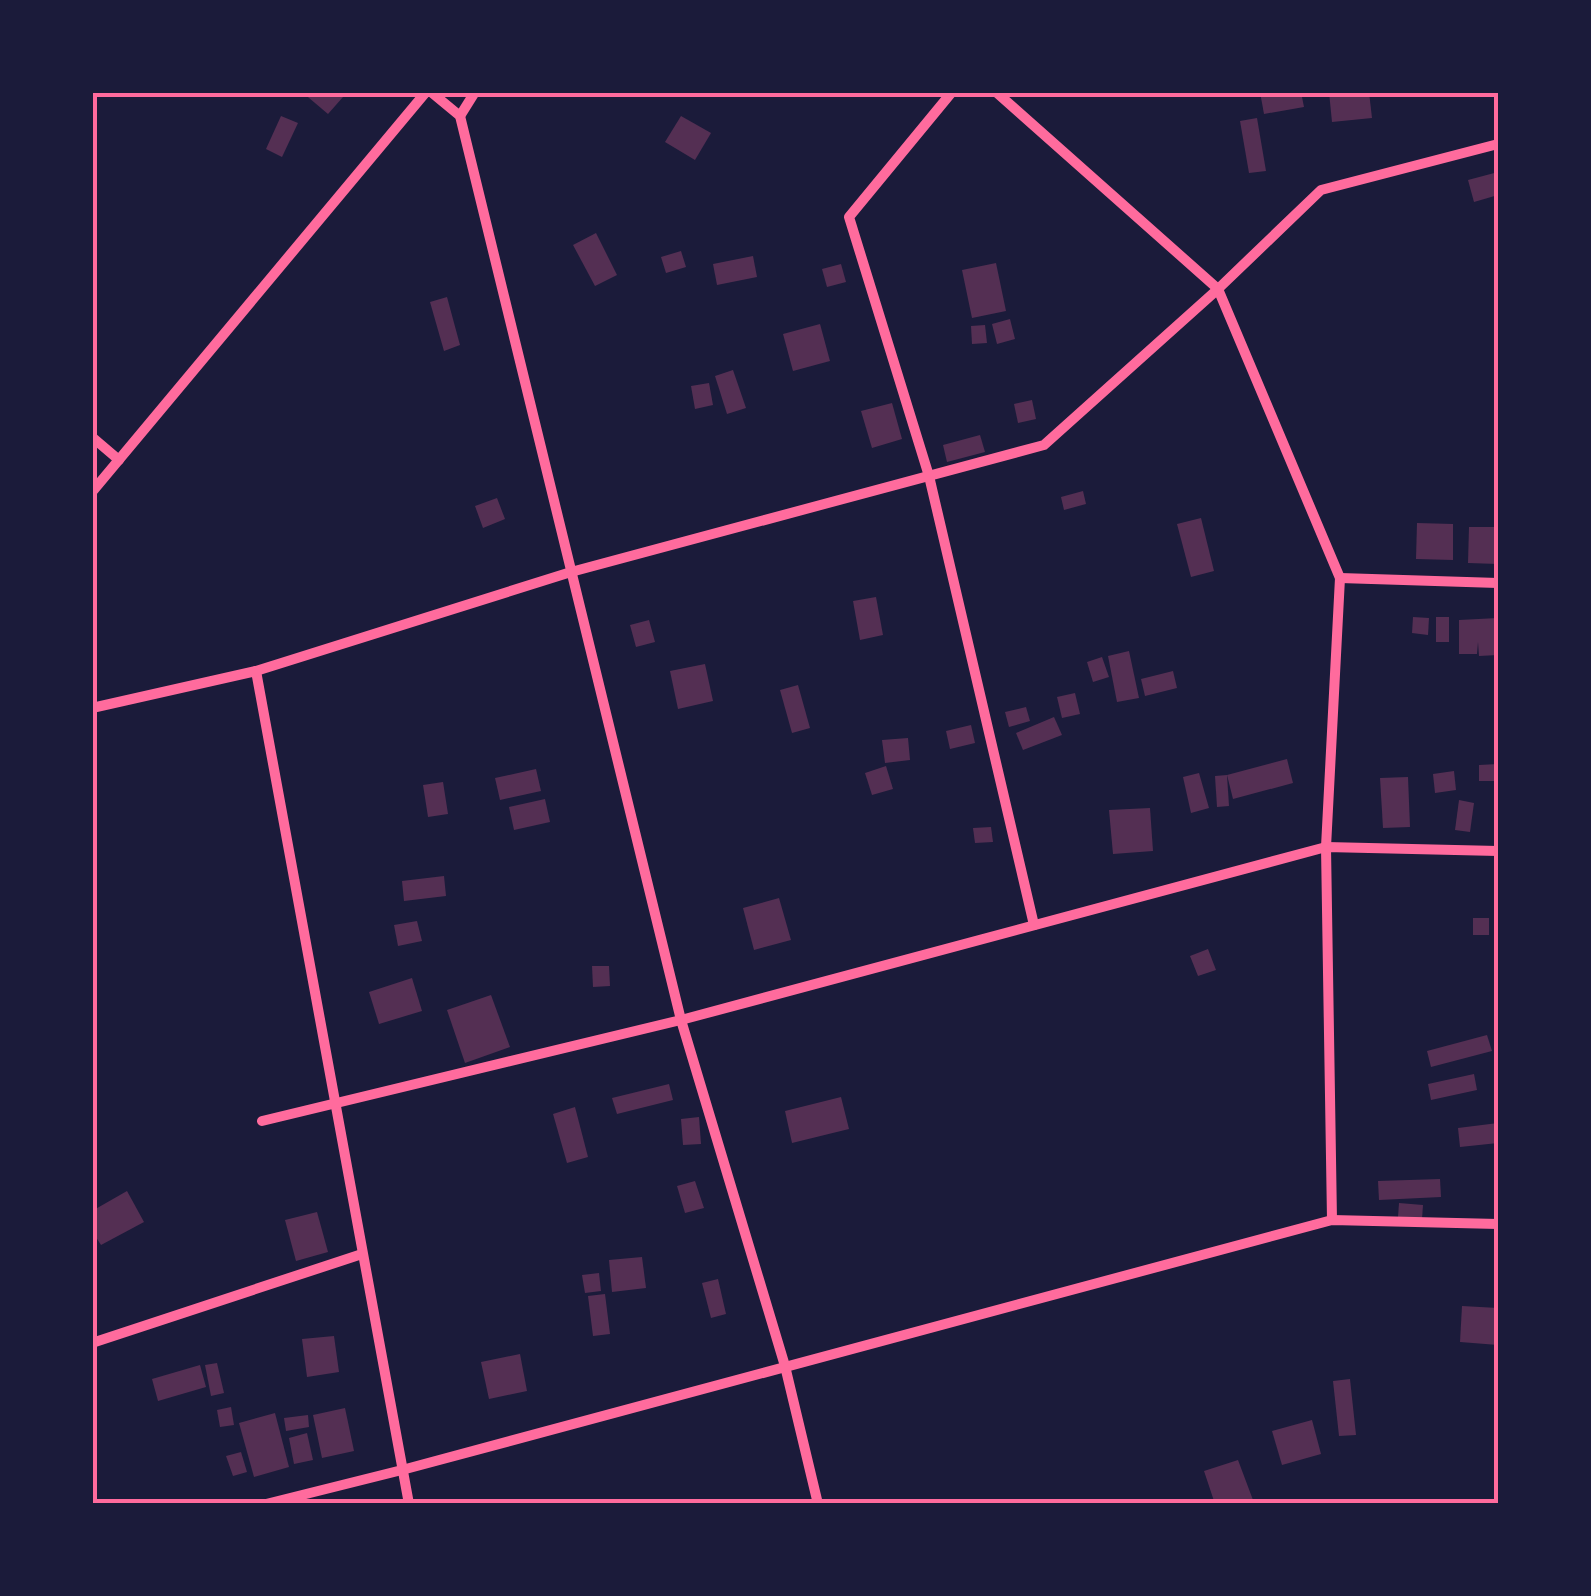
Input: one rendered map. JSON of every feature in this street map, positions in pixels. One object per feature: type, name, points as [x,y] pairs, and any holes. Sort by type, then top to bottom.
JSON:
[{"type":"street","points":[[92,492],[429,92],[460,116],[681,1020],[785,1366],[818,1504]]},
{"type":"street","points":[[460,116],[476,92]]},
{"type":"street","points":[[952,92],[849,217],[929,476],[1034,925]]},
{"type":"street","points":[[996,92],[1218,289],[1340,578],[1326,847],[1332,1220]]},
{"type":"street","points":[[92,708],[256,671],[571,572],[1044,446],[1322,190],[1498,144]]},
{"type":"street","points":[[92,437],[119,460]]},
{"type":"street","points":[[1340,578],[1498,583]]},
{"type":"street","points":[[256,671],[409,1504]]},
{"type":"street","points":[[262,1122],[681,1020],[1326,847],[1498,851]]},
{"type":"street","points":[[266,1504],[1332,1220],[1498,1224]]},
{"type":"street","points":[[92,1343],[362,1254]]},
{"type":"building","points":[[302,92],[337,92],[343,97],[328,114]]},
{"type":"building","points":[[1260,92],[1301,92],[1304,107],[1264,114]]},
{"type":"building","points":[[1329,92],[1369,92],[1372,118],[1332,122]]},
{"type":"building","points":[[281,116],[298,123],[282,157],[266,149]]},
{"type":"building","points":[[681,116],[711,133],[695,160],[665,142]]},
{"type":"building","points":[[1257,118],[1266,171],[1249,173],[1240,121]]},
{"type":"building","points":[[1498,172],[1498,195],[1474,202],[1468,180]]},
{"type":"building","points":[[596,233],[617,275],[595,286],[573,245]]},
{"type":"building","points":[[681,251],[686,267],[666,273],[661,257]]},
{"type":"building","points":[[753,256],[757,277],[717,285],[713,264]]},
{"type":"building","points":[[996,263],[1006,311],[972,318],[962,270]]},
{"type":"building","points":[[841,264],[846,282],[827,287],[822,269]]},
{"type":"building","points":[[447,297],[460,345],[444,351],[430,302]]},
{"type":"building","points":[[1010,319],[1015,339],[997,344],[992,324]]},
{"type":"building","points":[[820,324],[830,361],[793,371],[783,334]]},
{"type":"building","points":[[985,325],[987,343],[972,344],[971,326]]},
{"type":"building","points":[[733,370],[746,408],[727,414],[715,376]]},
{"type":"building","points":[[709,383],[713,405],[695,409],[691,386]]},
{"type":"building","points":[[1032,400],[1036,419],[1018,423],[1014,404]]},
{"type":"building","points":[[892,403],[902,439],[872,448],[861,411]]},
{"type":"building","points":[[980,435],[985,452],[947,462],[943,445]]},
{"type":"building","points":[[1083,491],[1086,504],[1064,510],[1061,497]]},
{"type":"building","points":[[497,498],[505,519],[483,528],[475,506]]},
{"type":"building","points":[[1201,518],[1214,571],[1191,577],[1177,524]]},
{"type":"building","points":[[1417,523],[1453,524],[1453,560],[1416,559]]},
{"type":"building","points":[[1469,527],[1498,527],[1498,564],[1468,563]]},
{"type":"building","points":[[876,597],[883,635],[860,640],[853,601]]},
{"type":"building","points":[[1413,617],[1429,618],[1428,635],[1412,633]]},
{"type":"building","points":[[1436,617],[1449,617],[1449,642],[1436,642]]},
{"type":"building","points":[[1498,618],[1498,655],[1479,656],[1478,642],[1477,654],[1459,654],[1459,620]]},
{"type":"building","points":[[649,620],[655,642],[636,647],[630,625]]},
{"type":"building","points":[[1129,651],[1139,698],[1117,702],[1108,656]]},
{"type":"building","points":[[1102,657],[1109,677],[1093,682],[1087,662]]},
{"type":"building","points":[[705,664],[713,701],[678,709],[670,671]]},
{"type":"building","points":[[1173,671],[1177,688],[1145,696],[1141,679]]},
{"type":"building","points":[[798,685],[810,728],[792,733],[780,690]]},
{"type":"building","points":[[1075,693],[1080,714],[1062,718],[1057,697]]},
{"type":"building","points":[[1026,707],[1030,721],[1009,727],[1005,712]]},
{"type":"building","points":[[1054,717],[1062,735],[1023,750],[1016,733]]},
{"type":"building","points":[[971,725],[975,743],[950,749],[946,731]]},
{"type":"building","points":[[908,738],[910,760],[885,763],[882,740]]},
{"type":"building","points":[[1287,759],[1293,783],[1233,799],[1227,775]]},
{"type":"building","points":[[1498,764],[1498,781],[1479,781],[1479,765]]},
{"type":"building","points":[[886,766],[893,789],[872,795],[865,773]]},
{"type":"building","points":[[536,769],[541,791],[500,800],[495,778]]},
{"type":"building","points":[[1454,771],[1456,790],[1435,793],[1433,774]]},
{"type":"building","points":[[1199,773],[1209,808],[1191,813],[1183,777]]},
{"type":"building","points":[[1227,775],[1229,806],[1217,807],[1215,776]]},
{"type":"building","points":[[1408,777],[1410,827],[1383,828],[1380,778]]},
{"type":"building","points":[[443,782],[448,814],[428,817],[423,785]]},
{"type":"building","points":[[545,799],[550,822],[514,830],[509,807]]},
{"type":"building","points":[[1459,800],[1474,803],[1470,832],[1455,830]]},
{"type":"building","points":[[1150,808],[1153,851],[1113,854],[1109,810]]},
{"type":"building","points":[[991,827],[993,842],[975,843],[973,828]]},
{"type":"building","points":[[444,876],[446,896],[404,901],[402,881]]},
{"type":"building","points":[[779,898],[791,940],[754,950],[743,908]]},
{"type":"building","points":[[1473,918],[1489,918],[1489,935],[1473,935]]},
{"type":"building","points":[[417,921],[422,941],[398,946],[394,925]]},
{"type":"building","points":[[1208,949],[1216,970],[1198,976],[1190,956]]},
{"type":"building","points":[[592,966],[609,966],[610,986],[593,987]]},
{"type":"building","points":[[412,978],[422,1011],[379,1024],[369,992]]},
{"type":"building","points":[[491,995],[510,1047],[465,1063],[447,1010]]},
{"type":"building","points":[[1487,1035],[1492,1051],[1431,1067],[1427,1051]]},
{"type":"building","points":[[1474,1074],[1477,1090],[1431,1100],[1428,1084]]},
{"type":"building","points":[[669,1084],[673,1100],[617,1114],[612,1098]]},
{"type":"building","points":[[841,1097],[849,1129],[792,1143],[785,1111]]},
{"type":"building","points":[[575,1107],[588,1157],[567,1163],[553,1114]]},
{"type":"building","points":[[699,1117],[701,1144],[683,1145],[681,1119]]},
{"type":"building","points":[[1498,1123],[1498,1143],[1460,1147],[1458,1128]]},
{"type":"building","points":[[1440,1179],[1441,1197],[1379,1200],[1378,1181]]},
{"type":"building","points":[[695,1181],[704,1208],[685,1213],[677,1186]]},
{"type":"building","points":[[127,1191],[144,1222],[101,1245],[92,1231],[92,1211]]},
{"type":"building","points":[[1399,1203],[1423,1205],[1422,1219],[1398,1217]]},
{"type":"building","points":[[317,1212],[328,1252],[296,1261],[285,1220]]},
{"type":"building","points":[[642,1257],[646,1288],[612,1292],[609,1260]]},
{"type":"building","points":[[599,1273],[601,1291],[585,1293],[582,1275]]},
{"type":"building","points":[[718,1279],[726,1314],[711,1318],[702,1283]]},
{"type":"building","points":[[605,1294],[610,1334],[593,1336],[588,1296]]},
{"type":"building","points":[[1462,1306],[1498,1308],[1498,1345],[1460,1342]]},
{"type":"building","points":[[334,1336],[339,1372],[307,1377],[302,1339]]},
{"type":"building","points":[[520,1354],[527,1391],[489,1399],[481,1362]]},
{"type":"building","points":[[217,1363],[224,1393],[211,1396],[205,1365]]},
{"type":"building","points":[[200,1365],[206,1387],[158,1401],[152,1379]]},
{"type":"building","points":[[1350,1379],[1356,1435],[1339,1436],[1333,1381]]},
{"type":"building","points":[[231,1407],[234,1425],[220,1427],[217,1410]]},
{"type":"building","points":[[345,1408],[354,1451],[322,1458],[313,1415]]},
{"type":"building","points":[[275,1413],[289,1467],[254,1477],[239,1423]]},
{"type":"building","points":[[308,1415],[309,1427],[286,1431],[284,1418]]},
{"type":"building","points":[[1312,1420],[1321,1454],[1282,1465],[1272,1431]]},
{"type":"building","points":[[307,1433],[313,1460],[294,1464],[289,1438]]},
{"type":"building","points":[[241,1452],[247,1472],[233,1476],[226,1456]]},
{"type":"building","points":[[1238,1460],[1253,1500],[1215,1504],[1204,1471]]}]
